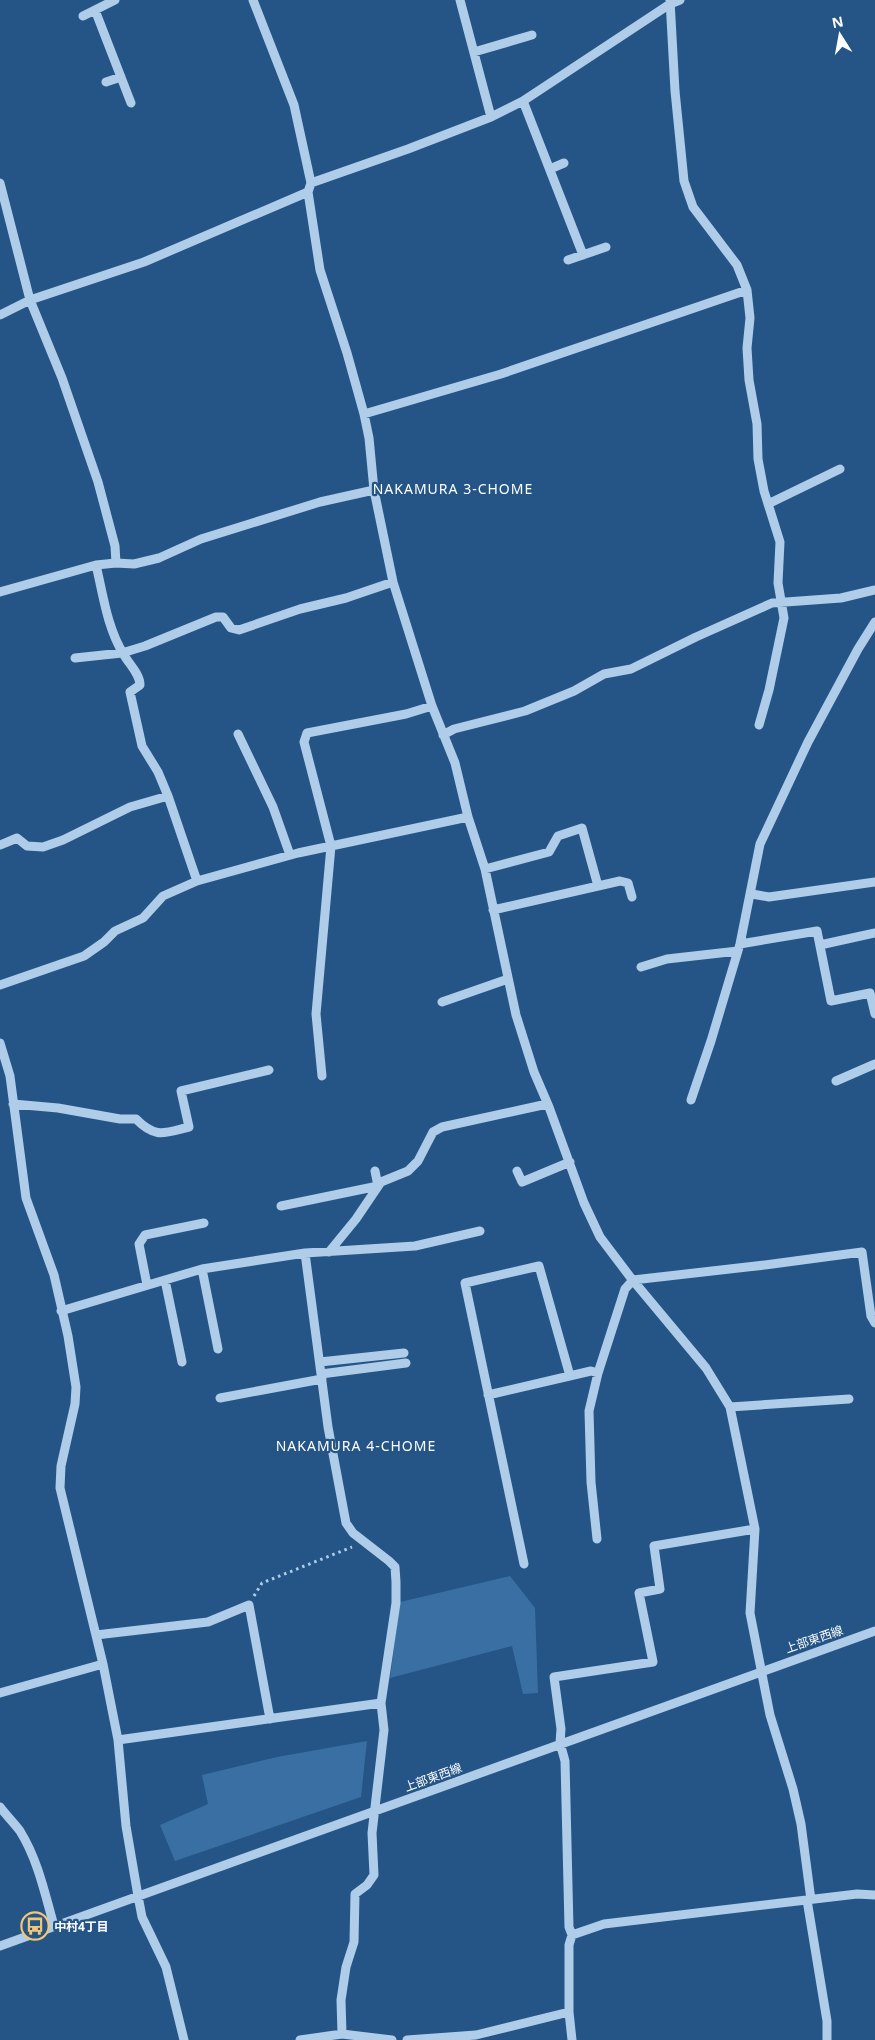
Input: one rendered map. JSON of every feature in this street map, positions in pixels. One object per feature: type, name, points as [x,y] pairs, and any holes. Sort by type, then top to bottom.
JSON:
[{"type":"street","points":[[83,16],[115,0]]},
{"type":"street","points":[[253,0],[294,105],[309,188],[320,270],[347,353],[370,438],[374,490],[393,582],[432,706],[455,763],[468,816],[485,869],[516,1015],[534,1072],[570,1162],[584,1203],[600,1237],[632,1280],[706,1368],[730,1407],[755,1529],[750,1613],[770,1715],[793,1789],[801,1824],[809,1900],[827,2021],[827,2040]]},
{"type":"street","points":[[460,0],[491,117]]},
{"type":"street","points":[[0,315],[30,300],[144,262],[309,188],[491,117],[523,101],[670,2],[680,0]]},
{"type":"street","points":[[670,2],[675,91],[684,181],[693,207],[737,265],[747,290],[750,318],[747,348],[757,424],[758,459],[768,504],[780,542],[778,584],[784,618],[759,726]]},
{"type":"street","points":[[95,10],[131,103]]},
{"type":"street","points":[[474,52],[532,35]]},
{"type":"street","points":[[106,82],[121,76]]},
{"type":"street","points":[[523,101],[583,255]]},
{"type":"street","points":[[550,169],[564,163]]},
{"type":"street","points":[[0,183],[30,300],[68,394],[98,482],[115,546],[116,563]]},
{"type":"street","points":[[568,260],[606,247]]},
{"type":"street","points":[[364,414],[501,374],[747,290]]},
{"type":"street","points":[[768,504],[840,469]]},
{"type":"street","points":[[0,592],[96,565],[134,564],[159,558],[201,538],[320,502],[374,490]]},
{"type":"street","points":[[96,565],[108,616],[122,653],[140,679],[140,685],[130,692],[142,746],[158,772],[168,796],[197,881]]},
{"type":"street","points":[[74,658],[122,653],[145,646],[216,616],[223,617],[231,628],[239,630],[300,609],[346,598],[393,582]]},
{"type":"street","points":[[443,735],[454,730],[525,711],[574,691],[604,674],[631,669],[772,603],[840,598],[875,590]]},
{"type":"street","points":[[691,1100],[739,947],[752,894],[760,844],[808,742],[858,649],[875,622]]},
{"type":"street","points":[[322,1076],[316,1014],[330,846],[304,742],[307,733],[406,714],[432,706]]},
{"type":"street","points":[[238,734],[273,807],[290,855]]},
{"type":"street","points":[[0,845],[17,838],[27,846],[43,847],[63,840],[130,808],[168,796]]},
{"type":"street","points":[[0,985],[84,956],[104,942],[115,931],[142,918],[162,896],[197,881],[290,855],[468,816]]},
{"type":"street","points":[[485,869],[549,852],[558,836],[582,828],[598,886]]},
{"type":"street","points":[[493,910],[620,881],[628,883],[632,897]]},
{"type":"street","points":[[752,894],[769,897],[875,882]]},
{"type":"street","points":[[642,967],[667,959],[739,947],[817,930],[831,1000],[870,993],[875,1014]]},
{"type":"street","points":[[820,945],[875,933]]},
{"type":"street","points":[[442,1002],[508,979]]},
{"type":"street","points":[[0,1043],[10,1076],[26,1198],[54,1275],[68,1336],[76,1387],[60,1466],[60,1488],[103,1664],[118,1740],[126,1826],[142,1917],[166,1967],[184,2040]]},
{"type":"street","points":[[836,1081],[875,1064]]},
{"type":"street","points":[[13,1104],[58,1108],[120,1119],[136,1119],[147,1130],[155,1133],[164,1133],[189,1127],[181,1091],[269,1070]]},
{"type":"street","points":[[330,1252],[356,1219],[381,1182],[408,1171],[418,1161],[433,1132],[442,1127],[547,1104]]},
{"type":"street","points":[[517,1172],[522,1182],[570,1162]]},
{"type":"street","points":[[376,1171],[378,1186]]},
{"type":"street","points":[[281,1206],[378,1186]]},
{"type":"street","points":[[147,1285],[139,1244],[145,1235],[204,1223]]},
{"type":"street","points":[[61,1311],[202,1269],[305,1253],[415,1246],[480,1231]]},
{"type":"street","points":[[597,1539],[591,1482],[589,1411],[598,1373],[625,1289],[632,1280],[862,1252],[871,1316],[875,1323]]},
{"type":"street","points":[[305,1253],[328,1427],[346,1523],[353,1533],[395,1567],[396,1602],[381,1703],[384,1730],[372,1833],[374,1875],[367,1885],[355,1894],[354,1942],[346,1967],[341,2000],[342,2034]]},
{"type":"street","points":[[524,1564],[464,1284],[539,1266],[570,1376]]},
{"type":"street","points":[[202,1269],[218,1349]]},
{"type":"street","points":[[165,1280],[182,1362]]},
{"type":"street","points":[[320,1362],[404,1353]]},
{"type":"street","points":[[220,1398],[322,1377],[406,1363]]},
{"type":"street","points":[[488,1395],[591,1371],[598,1373]]},
{"type":"street","points":[[730,1407],[849,1399]]},
{"type":"street","points":[[572,2040],[569,1945],[572,1935],[569,1927],[565,1761],[560,1743],[561,1728],[554,1676],[653,1662],[639,1593],[660,1589],[654,1546],[755,1529]]},
{"type":"street","points":[[96,1635],[208,1622],[249,1605],[270,1719]]},
{"type":"street","name":"上部東西線","points":[[0,1946],[762,1670],[875,1631]]},
{"type":"street","points":[[0,1693],[103,1664]]},
{"type":"street","points":[[118,1740],[381,1703]]},
{"type":"street","points":[[0,1807],[20,1831],[34,1859],[54,1926]]},
{"type":"street","points":[[572,1935],[604,1924],[857,1894],[875,1895]]},
{"type":"street","points":[[407,2040],[476,2035],[570,2012]]},
{"type":"street","points":[[300,2040],[323,2035],[342,2034],[392,2040]]},
{"type":"path","points":[[249,1605],[262,1583],[365,1542]]},
{"type":"shaded area","points":[[510,1576],[535,1608],[538,1693],[523,1694],[512,1646],[390,1678],[400,1602]]},
{"type":"shaded area","points":[[367,1741],[361,1797],[175,1861],[160,1825],[208,1804],[202,1775],[277,1757]]},
{"type":"place","name":"中村4丁目","points":[[35,1926]]},
{"type":"district","name":"NAKAMURA 3-CHOME","points":[[453,488]]},
{"type":"district","name":"NAKAMURA 4-CHOME","points":[[356,1445]]}]
